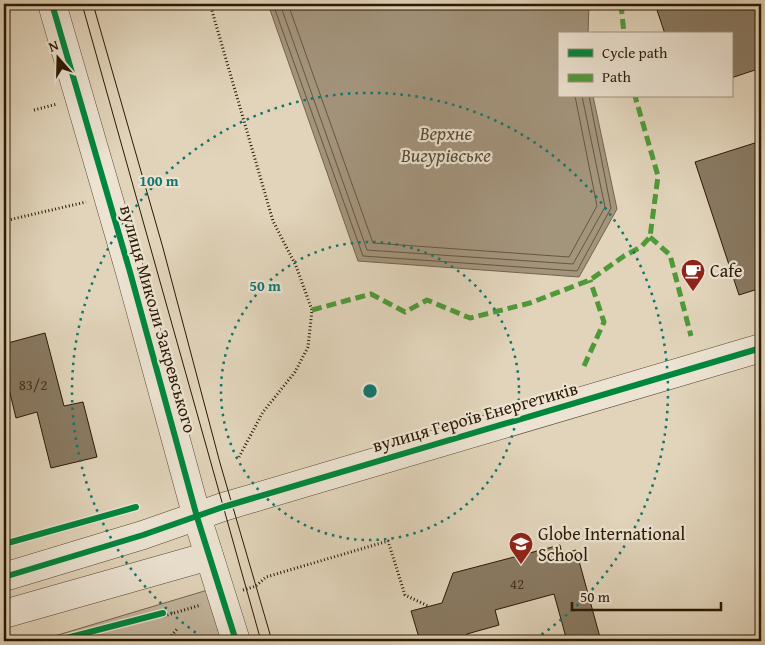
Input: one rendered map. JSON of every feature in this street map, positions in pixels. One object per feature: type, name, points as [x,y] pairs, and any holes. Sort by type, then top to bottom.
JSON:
[{"type":"street","name":"вулиця Миколи Закревського","points":[[52,4],[130,272],[197,517],[236,641]]},
{"type":"street","name":"вулиця Героїв Енергетиків","points":[[4,577],[143,536],[223,507],[761,348]]},
{"type":"street","points":[[4,614],[209,556]]},
{"type":"path","points":[[210,4],[273,222],[296,266],[312,310],[308,347],[296,372],[263,412],[239,457]]},
{"type":"path","points":[[34,110],[57,104],[55,97]]},
{"type":"path","points":[[4,221],[86,202]]},
{"type":"path","points":[[154,615],[222,599],[246,588],[256,586],[266,577],[388,541],[405,595],[428,606]]},
{"type":"path","points":[[167,641],[177,629]]},
{"type":"shaded area","points":[[211,589],[226,641],[38,641]]},
{"type":"water","name":"Верхнє Вигурівське","points":[[268,4],[589,4],[588,32],[558,32],[558,98],[593,98],[617,209],[579,277],[358,261]]},
{"type":"building","points":[[655,4],[761,4],[761,68],[732,78],[732,32],[664,32]]},
{"type":"building","points":[[761,141],[761,288],[739,295],[695,162]]},
{"type":"building","points":[[45,333],[64,406],[83,402],[97,457],[51,468],[37,412],[16,418],[4,368],[4,344]]},
{"type":"building","points":[[560,545],[562,554],[576,550],[601,641],[567,641],[554,594],[495,610],[499,625],[467,634],[469,641],[420,641],[411,611],[442,603],[453,573]]},
{"type":"tram line","points":[[82,4],[261,641]]},
{"type":"tram line","points":[[93,4],[163,248],[220,463],[272,641]]},
{"type":"marked path","points":[[621,4],[624,32]]},
{"type":"marked path","points":[[312,310],[371,294],[405,312],[427,300],[470,318],[530,303],[590,280],[624,256],[641,247],[650,237],[658,176],[636,98]]},
{"type":"marked path","points":[[650,237],[670,255],[691,336]]},
{"type":"marked path","points":[[584,366],[604,322],[590,280]]},
{"type":"cycle path","points":[[52,4],[130,272],[197,517],[236,641]]},
{"type":"cycle path","points":[[4,577],[143,535],[223,507],[761,348]]},
{"type":"cycle path","points":[[4,544],[136,507]]},
{"type":"cycle path","points":[[55,641],[163,613]]},
{"type":"place","name":"Cafe","points":[[693,292]]},
{"type":"place","name":"Globe International School","points":[[521,565]]}]
